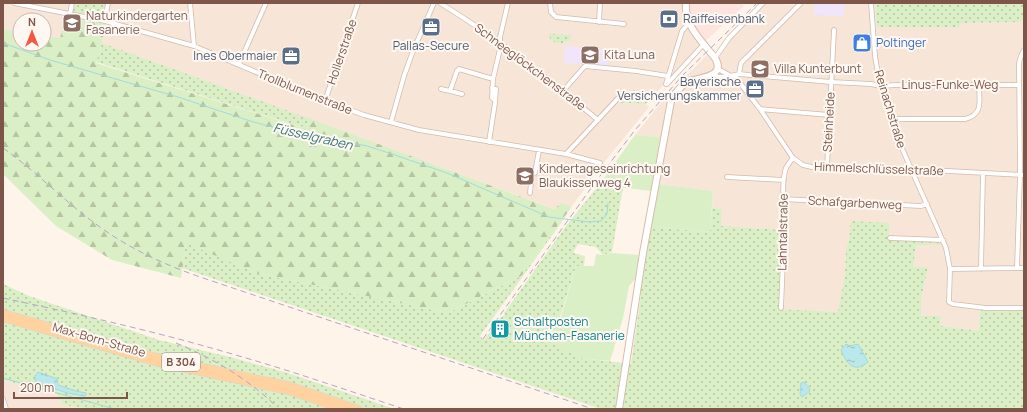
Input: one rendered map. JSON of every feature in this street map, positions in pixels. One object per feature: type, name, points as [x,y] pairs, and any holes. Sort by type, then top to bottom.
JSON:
[{"type":"main road","points":[[619,409],[643,253],[671,101],[680,87],[687,82],[708,77],[716,71],[718,63],[689,23],[686,15],[686,3]]},
{"type":"main road","name":"Max-Born-Straße","points":[[3,313],[156,357],[291,386],[358,409]]},
{"type":"main road","name":"Max-Born-Straße","points":[[3,318],[155,362],[289,391],[342,409]]},
{"type":"street","name":"Trollblumenstraße","points":[[14,3],[105,21],[194,46],[325,101],[364,115],[419,130],[566,154],[600,164]]},
{"type":"street","points":[[70,14],[72,3]]},
{"type":"street","points":[[105,21],[108,3]]},
{"type":"street","points":[[190,3],[194,46]]},
{"type":"street","points":[[239,64],[266,3]]},
{"type":"street","name":"Hollerstraße","points":[[325,101],[358,3]]},
{"type":"street","points":[[391,122],[413,51],[434,3]]},
{"type":"street","name":"Schneeglöckchenstraße","points":[[440,3],[500,42],[598,120]]},
{"type":"street","points":[[489,142],[495,100],[492,98],[493,79],[508,3]]},
{"type":"street","points":[[550,3],[551,12],[556,16],[624,24]]},
{"type":"street","points":[[599,22],[600,3]]},
{"type":"street","points":[[715,58],[728,38],[763,3]]},
{"type":"street","points":[[735,75],[741,63],[801,3]]},
{"type":"street","name":"Reinachstraße","points":[[871,3],[875,56],[880,86],[891,119],[911,169],[943,240],[948,255],[950,269],[949,302],[953,304],[986,308],[1024,308]]},
{"type":"street","points":[[689,23],[682,31],[666,84],[704,44]]},
{"type":"street","name":"Steinheide","points":[[827,167],[834,30]]},
{"type":"street","points":[[1017,268],[1022,175],[1019,63],[1024,50]]},
{"type":"street","points":[[562,91],[585,66],[668,76]]},
{"type":"street","points":[[450,91],[457,71],[459,70],[493,79]]},
{"type":"street","points":[[716,71],[735,75],[793,158]]},
{"type":"street","name":"Linus-Funke-Weg","points":[[716,71],[718,77],[735,75],[871,84],[880,86],[1019,85]]},
{"type":"street","points":[[891,119],[962,119],[972,117],[975,115],[979,107],[979,85]]},
{"type":"street","points":[[441,89],[462,94]]},
{"type":"street","points":[[566,154],[622,94]]},
{"type":"street","points":[[760,109],[829,115]]},
{"type":"street","points":[[530,193],[532,173],[535,174],[539,150]]},
{"type":"street","name":"Himmelschlüsselstraße","points":[[793,158],[803,165],[827,167],[911,169],[1022,175]]},
{"type":"street","name":"Lahntalstraße","points":[[781,308],[785,212],[783,199],[784,180],[787,167],[793,158]]},
{"type":"street","points":[[981,269],[983,173]]},
{"type":"street","points":[[727,177],[784,180]]},
{"type":"street","name":"Schafgarbenweg","points":[[783,199],[878,205],[921,206],[927,204]]},
{"type":"street","points":[[890,238],[943,240]]},
{"type":"street","points":[[950,269],[1024,268]]},
{"type":"street","points":[[3,399],[6,409]]},
{"type":"shaded area","points":[[3,3],[75,3],[74,12],[106,3],[687,3],[703,43],[656,93],[631,90],[619,103],[646,104],[649,107],[602,165],[572,206],[561,203],[555,209],[102,43],[105,24],[60,38],[52,37],[52,12],[12,12],[12,31],[3,29]]},
{"type":"shaded area","points":[[687,3],[736,3],[745,5],[703,43],[690,27]]},
{"type":"shaded area","points":[[764,3],[797,5],[799,3],[875,3],[877,27],[1019,22],[1024,20],[1024,310],[981,310],[979,331],[940,326],[941,316],[921,316],[921,298],[928,269],[913,267],[916,245],[941,245],[889,239],[869,223],[852,221],[849,241],[846,249],[845,275],[839,312],[779,309],[783,230],[720,226],[721,209],[712,208],[713,191],[659,184],[658,192],[651,191],[660,137],[635,135],[669,93],[709,53],[719,57],[728,41]]},
{"type":"shaded area","points":[[814,3],[844,3],[844,16],[814,15]]},
{"type":"shaded area","points":[[565,46],[609,50],[608,65],[564,63]]},
{"type":"shaded area","points":[[3,380],[58,394],[62,405],[92,409],[3,409]]},
{"type":"green space","points":[[75,3],[106,3],[104,18],[73,12]]},
{"type":"green space","points":[[875,3],[1024,3],[1024,20],[1019,22],[962,23],[958,27],[877,27]]},
{"type":"green space","points":[[67,16],[105,24],[102,43],[96,63],[300,127],[316,121],[554,209],[561,203],[572,206],[521,276],[448,313],[256,273],[186,243],[181,278],[112,260],[56,226],[3,174],[3,29],[12,31],[12,52],[52,52],[52,37],[60,38]]},
{"type":"green space","points":[[548,34],[571,35],[571,39],[564,43],[557,43],[549,37]]},
{"type":"green space","points":[[102,43],[316,121],[301,127],[96,62]]},
{"type":"green space","points":[[631,90],[656,93],[646,104],[619,103]]},
{"type":"green space","points":[[635,135],[660,137],[651,191],[599,185]]},
{"type":"green space","points":[[659,184],[713,191],[710,232],[651,227]]},
{"type":"green space","points":[[599,185],[623,187],[612,252],[603,255],[596,247],[578,244],[573,253],[585,256],[584,266],[576,266],[560,317],[580,358],[631,364],[641,295],[641,283],[651,227],[710,232],[712,208],[721,209],[721,226],[783,230],[779,309],[838,312],[845,275],[846,249],[849,241],[851,221],[889,223],[889,238],[940,241],[941,245],[916,245],[913,267],[928,268],[921,298],[921,316],[941,316],[940,326],[979,331],[980,310],[1024,310],[1024,409],[601,409],[182,268],[186,242],[256,273],[448,313],[521,276],[572,206],[480,336],[484,340],[501,317],[505,315],[504,313],[566,226]]},
{"type":"green space","points":[[612,253],[639,255],[635,279],[629,286],[623,318],[610,361],[580,358],[543,339],[552,314],[561,317],[576,266],[594,266],[596,254],[603,255]]},
{"type":"green space","points":[[3,284],[29,296],[159,340],[288,373],[395,409],[366,409],[293,384],[259,375],[156,354],[3,310]]},
{"type":"green space","points":[[3,321],[289,394],[335,409],[92,409],[62,405],[58,394],[3,380]]},
{"type":"water","points":[[846,344],[850,346],[858,344],[868,362],[859,367],[855,367],[848,363],[841,350]]},
{"type":"water","points":[[38,372],[57,379],[58,385],[86,393],[86,395],[84,396],[67,393],[36,382],[35,376]]},
{"type":"water","points":[[804,382],[810,389],[809,392],[802,397],[800,394],[801,383]]},
{"type":"waterway","name":"Füsselgraben","points":[[3,43],[50,60],[178,97],[250,121],[287,131],[367,146],[389,153],[447,173],[549,217],[589,222],[601,221],[607,214],[608,203]]},
{"type":"waterway","points":[[3,378],[115,409]]},
{"type":"railway","points":[[483,339],[594,184],[635,130],[683,75],[757,3]]},
{"type":"railway","points":[[3,148],[16,157],[87,218],[125,244],[166,264],[209,280],[593,409]]},
{"type":"railway","points":[[3,298],[122,325],[210,348],[281,368],[404,409]]},
{"type":"railway","points":[[176,343],[230,370],[254,387],[277,407]]},
{"type":"place","name":"Raiffeisenbank","points":[[669,19]]},
{"type":"place","name":"Naturkindergarten Fasanerie","points":[[72,23]]},
{"type":"place","name":"Pallas-Secure","points":[[431,27]]},
{"type":"place","name":"Poltinger","points":[[862,43]]},
{"type":"place","name":"Kita Luna","points":[[590,55]]},
{"type":"place","name":"Ines Obermaier","points":[[291,56]]},
{"type":"place","name":"Villa Kunterbunt","points":[[760,69]]},
{"type":"place","name":"Bayerische Versicherungskammer","points":[[755,89]]},
{"type":"place","name":"Kindertageseinrichtung Blaukissenweg 4","points":[[525,176]]},
{"type":"place","name":"Schaltposten München-Fasanerie","points":[[500,329]]}]
